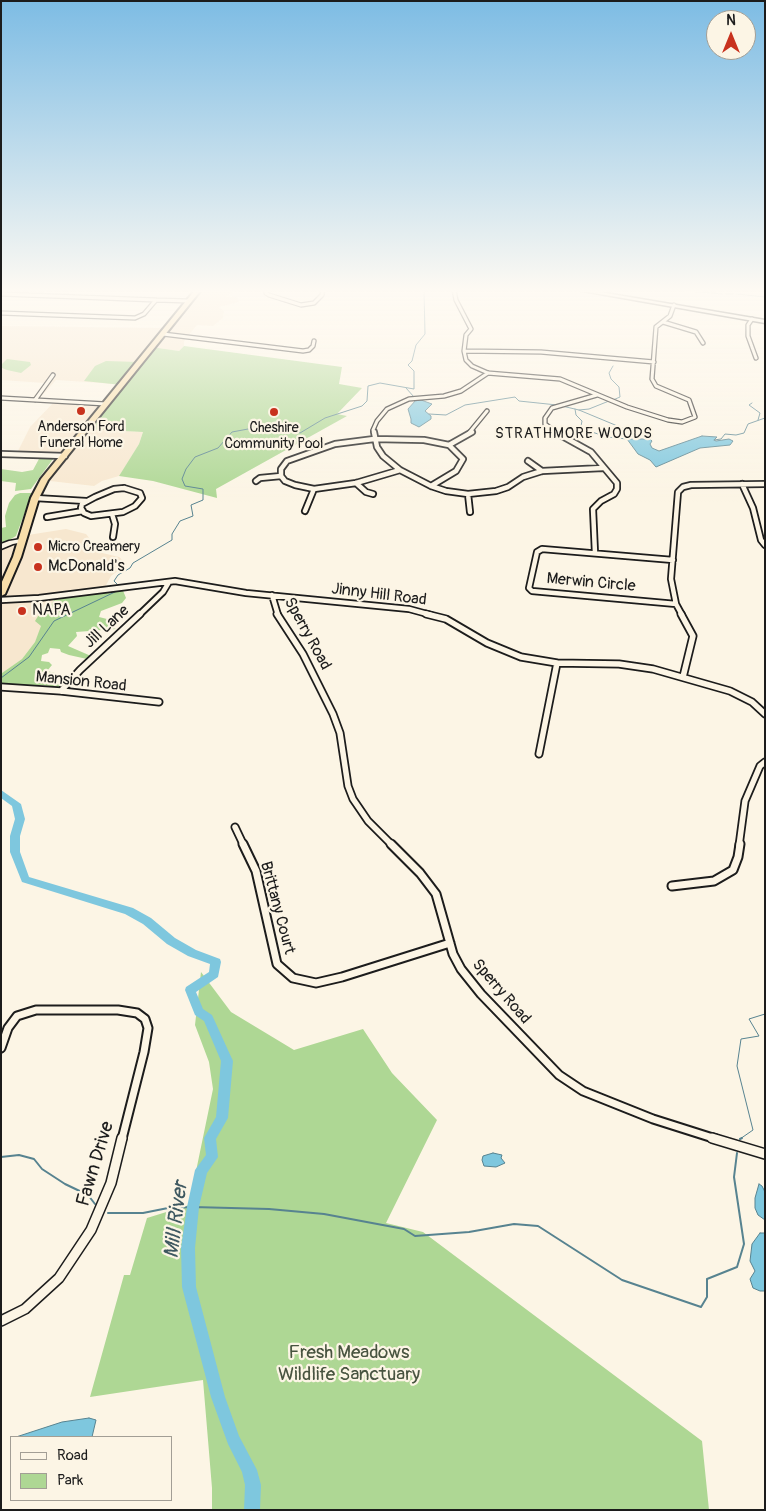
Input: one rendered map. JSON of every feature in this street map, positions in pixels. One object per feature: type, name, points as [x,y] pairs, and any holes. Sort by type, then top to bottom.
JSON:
[{"type":"highway","points":[[1,594],[16,559],[34,498],[45,479],[141,361]]},
{"type":"main road","points":[[5,546],[21,541]]},
{"type":"street","points":[[467,361],[472,366],[488,372],[560,379],[597,395],[668,420],[682,422],[694,418],[695,414],[689,400],[654,383],[654,362],[637,361]]},
{"type":"street","points":[[488,372],[461,392],[444,396],[409,399],[392,405],[376,421],[373,430],[374,439],[383,456],[400,470],[430,486],[446,491],[468,494],[496,491],[508,487],[523,477],[542,471],[603,468]]},
{"type":"street","points":[[35,400],[53,375]]},
{"type":"street","points":[[595,552],[593,510],[597,504],[614,494],[617,489],[616,483],[591,452],[558,436],[545,424],[545,418],[552,408],[597,395]]},
{"type":"street","points":[[1,398],[106,404]]},
{"type":"street","points":[[449,445],[472,432],[487,411]]},
{"type":"street","points":[[400,470],[356,482],[314,489],[295,485],[285,480],[280,469],[283,465],[300,455],[335,444],[374,439],[424,440],[449,445],[457,451],[462,459],[461,465],[456,471],[430,486]]},
{"type":"street","points":[[1,454],[65,456]]},
{"type":"street","points":[[528,461],[542,471]]},
{"type":"street","points":[[256,481],[260,478],[282,476]]},
{"type":"street","points":[[356,482],[366,492],[373,494]]},
{"type":"street","points":[[742,484],[753,508],[761,540],[765,545]]},
{"type":"street","points":[[684,678],[693,636],[676,604],[670,579],[678,492],[682,487],[691,485],[765,484]]},
{"type":"street","points":[[34,498],[86,501],[114,489],[124,488],[140,493],[142,498],[135,506],[123,512],[91,516],[83,511],[47,517]]},
{"type":"street","points":[[305,511],[314,489]]},
{"type":"street","points":[[468,494],[470,512]]},
{"type":"street","points":[[83,511],[81,508],[86,501]]},
{"type":"street","points":[[112,514],[115,524],[113,537]]},
{"type":"street","name":"Merwin Circle","points":[[673,560],[542,549],[537,552],[530,589],[676,604]]},
{"type":"street","name":"Jinny Hill Road","points":[[1,600],[44,598],[102,589],[169,582],[192,583],[238,592],[423,611],[454,622],[487,644],[508,652],[532,659],[558,663],[625,664],[684,678],[736,693],[752,702],[765,714]]},
{"type":"street","name":"Jill Lane","points":[[61,691],[80,670],[163,592],[169,582]]},
{"type":"street","name":"Sperry Road","points":[[272,595],[275,611],[303,654],[333,714],[340,733],[348,786],[353,799],[368,821],[430,885],[439,900],[450,943],[458,964],[475,986],[547,1064],[569,1082],[602,1099],[653,1119],[765,1154]]},
{"type":"street","points":[[538,754],[558,663]]},
{"type":"street","name":"Mansion Road","points":[[1,688],[61,691],[159,702]]},
{"type":"street","points":[[672,886],[714,881],[733,870],[738,857],[745,800],[760,766],[765,762]]},
{"type":"street","name":"Brittany Court","points":[[235,827],[256,871],[277,964],[293,978],[316,983],[342,977],[450,943]]},
{"type":"street","name":"Fawn Drive","points":[[1,1048],[8,1028],[17,1016],[36,1010],[118,1010],[137,1013],[145,1019],[148,1028],[144,1052],[111,1183],[91,1230],[60,1278],[25,1309],[1,1322]]},
{"type":"shaded area","points":[[1,361],[136,361],[116,384],[56,380],[39,399],[32,398],[45,383],[1,380]]},
{"type":"shaded area","points":[[54,402],[101,405],[61,454],[17,453],[30,427]]},
{"type":"shaded area","points":[[89,429],[143,432],[139,444],[119,476],[102,481],[94,486],[50,481]]},
{"type":"shaded area","points":[[66,529],[86,534],[90,539],[90,550],[119,557],[127,564],[111,576],[105,587],[70,591],[54,599],[35,642],[22,659],[1,674],[1,549],[13,545],[25,545],[28,535]]},
{"type":"green space","points":[[5,361],[19,361],[30,362],[31,365],[21,373],[2,368],[2,364]]},
{"type":"green space","points":[[106,361],[293,361],[342,367],[339,384],[362,388],[337,414],[347,416],[216,489],[217,498],[153,481],[119,476],[139,444],[143,432],[86,429],[122,385],[84,381],[95,366]]},
{"type":"green space","points":[[40,457],[53,459],[31,489],[15,491],[16,483],[1,481],[1,469],[22,472],[33,470]]},
{"type":"green space","points":[[32,493],[16,536],[1,545],[1,528],[6,527],[5,516],[9,503],[15,495]]},
{"type":"green space","points":[[122,588],[126,598],[122,603],[101,611],[99,617],[107,619],[108,626],[116,629],[76,632],[77,636],[68,646],[91,656],[87,659],[69,655],[61,652],[60,649],[50,648],[48,653],[42,655],[41,661],[49,662],[52,665],[47,671],[78,679],[68,690],[41,685],[1,685],[2,673],[22,659],[35,642],[41,626],[35,621],[40,613],[48,610],[54,600]]},
{"type":"green space","name":"Fresh Meadows Wildlife Sanctuary","points":[[201,972],[231,1012],[294,1050],[363,1029],[392,1073],[437,1120],[386,1223],[423,1232],[702,1441],[709,1510],[212,1510],[212,1488],[203,1380],[90,1397],[124,1275],[130,1275],[147,1218],[189,1205],[213,1089],[209,1062],[195,1025]]},
{"type":"water","points":[[416,400],[432,404],[425,411],[431,416],[431,419],[419,427],[411,423],[408,409]]},
{"type":"water","points":[[702,436],[717,437],[714,440],[716,441],[729,439],[733,441],[730,445],[700,448],[656,467],[650,460],[638,454],[627,439],[650,439],[652,441],[650,444],[652,448],[659,451]]},
{"type":"water","points":[[493,1153],[502,1155],[501,1158],[505,1163],[496,1167],[484,1166],[483,1156]]},
{"type":"water","points":[[759,1184],[765,1192],[765,1220],[758,1215],[755,1208],[755,1198]]},
{"type":"water","points":[[760,1233],[765,1233],[765,1291],[753,1288],[750,1279],[755,1271],[750,1261],[752,1244]]},
{"type":"water","points":[[89,1418],[96,1420],[92,1436],[19,1436],[62,1422]]},
{"type":"waterway","name":"Mill River","points":[[117,584],[114,581],[118,575],[130,568],[133,563],[172,540],[172,534],[180,521],[193,516],[191,505],[203,500],[203,489],[185,486],[182,479],[186,469],[195,457],[218,448],[232,432],[248,429],[258,431],[295,430],[300,433],[325,418],[362,406],[367,401],[368,386],[380,383],[414,389],[414,371],[408,365],[412,361]]},
{"type":"waterway","points":[[613,366],[609,373],[611,379],[619,387],[620,397],[613,400]]},
{"type":"waterway","points":[[406,388],[414,397]]},
{"type":"waterway","points":[[429,414],[446,415],[465,405],[515,397],[519,401],[557,405]]},
{"type":"waterway","points":[[579,410],[589,409],[609,401]]},
{"type":"waterway","points":[[752,403],[749,405],[760,413],[758,420]]},
{"type":"waterway","points":[[562,406],[575,409]]},
{"type":"waterway","points":[[575,409],[579,410]]},
{"type":"waterway","points":[[575,409],[576,415],[582,421],[581,426],[583,429],[607,437],[627,439]]},
{"type":"waterway","points":[[579,410],[632,432],[636,438]]},
{"type":"waterway","points":[[714,440],[721,439],[725,434],[736,435],[744,433],[748,424],[765,418]]},
{"type":"waterway","name":"Mill River","points":[[1,678],[29,657],[54,621],[117,591]]},
{"type":"waterway","name":"Mill River","points":[[1,793],[16,804],[20,819],[15,836],[15,852],[25,879],[129,911],[147,921],[171,941],[192,953],[216,962],[214,974],[190,990],[199,1012],[208,1018],[227,1061],[222,1118],[210,1138],[212,1157],[201,1170],[193,1207],[188,1248],[189,1287],[218,1397],[233,1439],[249,1470],[253,1485],[252,1510]]},
{"type":"waterway","points":[[742,1138],[740,1139],[753,1130],[737,1066],[741,1039],[759,1036],[749,1019],[765,1014]]},
{"type":"waterway","points":[[108,1213],[143,1213],[168,1208],[193,1207],[269,1209],[324,1214],[404,1229],[415,1236],[469,1232],[514,1224],[538,1226],[622,1280],[701,1307],[707,1297],[707,1279],[737,1267],[744,1244],[734,1177],[737,1153]]},
{"type":"waterway","points":[[1,1157],[19,1155],[34,1159],[42,1169],[65,1184],[88,1195],[95,1204]]},
{"type":"place","name":"Anderson Ford Funeral Home","points":[[81,411]]},
{"type":"place","name":"Cheshire Community Pool","points":[[274,412]]},
{"type":"place","name":"Micro Creamery","points":[[38,547]]},
{"type":"place","name":"McDonald's","points":[[38,567]]},
{"type":"place","name":"NAPA","points":[[22,611]]},
{"type":"district","name":"STRATHMORE WOODS","points":[[574,434]]}]
